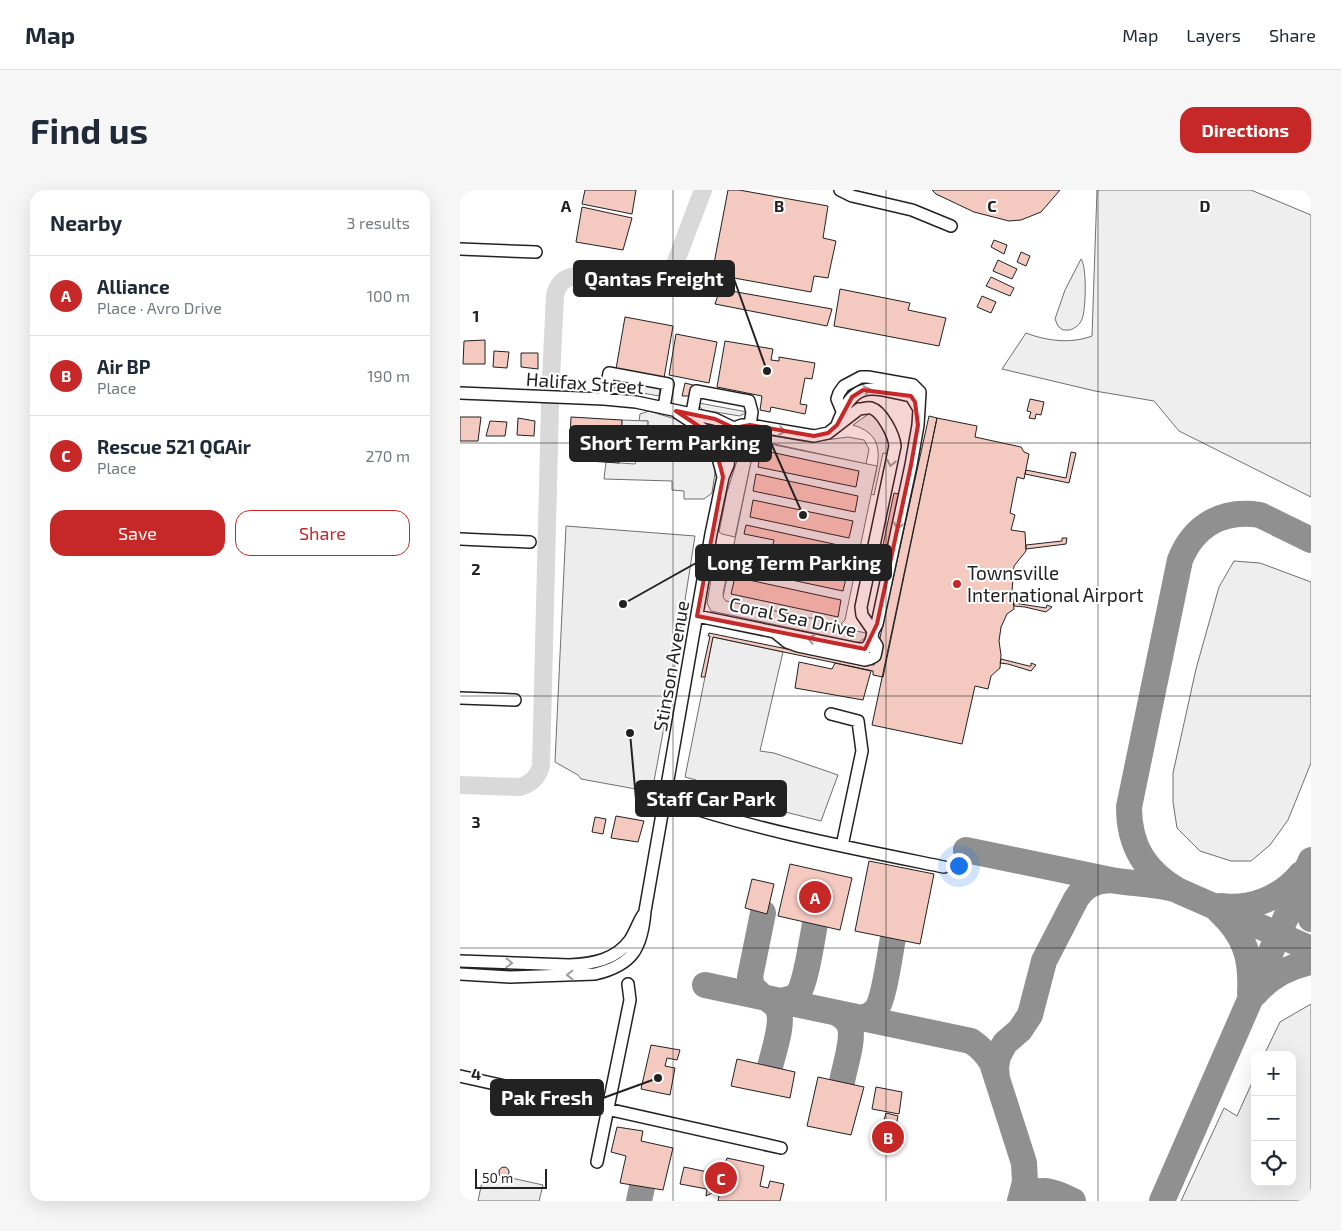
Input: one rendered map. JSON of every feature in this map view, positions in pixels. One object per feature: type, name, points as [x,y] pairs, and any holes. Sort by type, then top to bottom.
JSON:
[{"type":"street","points":[[840,190],[852,196],[912,210],[951,226]]},
{"type":"street","points":[[460,249],[536,252]]},
{"type":"street","points":[[604,398],[609,373],[668,384],[664,407]]},
{"type":"street","points":[[837,425],[842,411],[852,396],[863,390],[874,388],[911,396],[919,409],[911,465],[877,624],[872,635]]},
{"type":"street","points":[[692,413],[696,391],[748,401],[752,412],[750,425]]},
{"type":"street","name":"Halifax Street","points":[[460,393],[604,398],[636,402],[715,418],[734,428]]},
{"type":"street","name":"Coral Sea Drive","points":[[698,616],[858,649],[865,649],[871,642],[872,635],[862,615],[861,607],[895,446],[891,431],[877,411],[871,408],[859,409],[828,433],[814,436],[750,425],[734,428]]},
{"type":"street","points":[[676,411],[706,431],[715,446],[722,477]]},
{"type":"street","name":"Stinson Avenue","points":[[644,911],[722,477],[728,465],[734,428]]},
{"type":"street","points":[[460,539],[530,542]]},
{"type":"street","points":[[460,698],[515,700]]},
{"type":"street","points":[[831,714],[858,720],[862,751],[842,846]]},
{"type":"street","points":[[665,799],[710,814],[842,846],[944,867]]},
{"type":"street","points":[[460,961],[569,965],[601,961],[623,948],[630,939],[644,911]]},
{"type":"street","points":[[460,974],[510,977],[595,974],[607,971],[626,960],[635,951],[643,931],[644,911]]},
{"type":"street","points":[[597,1162],[630,1000],[628,984]]},
{"type":"street","points":[[460,1076],[782,1148]]},
{"type":"highlighted area","points":[[863,390],[911,396],[915,402],[918,425],[911,465],[877,624],[865,649],[697,616],[723,477],[715,446],[706,431],[676,411],[715,419],[734,428],[750,425],[814,436],[828,433],[837,425],[852,397]]},
{"type":"shaded area","points":[[1097,190],[1251,190],[1311,215],[1311,497],[1179,431],[1154,401],[1095,391],[1002,369],[1026,333],[1042,338],[1067,341],[1092,336]]},
{"type":"shaded area","points":[[1081,259],[1085,279],[1083,314],[1077,326],[1070,330],[1063,330],[1058,326],[1055,319],[1065,290]]},
{"type":"shaded area","points":[[616,379],[660,388],[659,396],[614,388]]},
{"type":"shaded area","points":[[699,403],[747,412],[740,416],[703,410]]},
{"type":"shaded area","points":[[649,411],[685,422],[706,436],[716,466],[712,493],[704,499],[684,499],[684,491],[672,490],[672,481],[604,479],[606,462],[635,464],[638,456],[646,455],[648,421],[639,421],[640,414]]},
{"type":"shaded area","points":[[870,413],[875,417],[889,438],[890,454],[883,453],[874,495],[871,494],[878,462],[877,444],[865,430],[853,425]]},
{"type":"shaded area","points":[[622,420],[648,421],[646,455],[620,454]]},
{"type":"shaded area","points":[[749,432],[802,441],[848,437],[864,440],[869,449],[866,464],[765,442],[756,444],[735,537],[722,534],[719,532],[727,492],[744,439]]},
{"type":"shaded area","points":[[760,442],[877,466],[845,620],[841,624],[726,601],[723,597],[754,448]]},
{"type":"shaded area","points":[[566,526],[695,536],[672,684],[652,792],[581,779],[578,775],[555,762]]},
{"type":"shaded area","points":[[721,551],[731,552],[723,594],[726,601],[841,624],[846,629],[866,633],[865,638],[856,642],[711,611],[707,603],[715,556]]},
{"type":"shaded area","points":[[1234,561],[1260,563],[1311,582],[1311,763],[1288,820],[1270,845],[1251,861],[1231,861],[1200,851],[1177,828],[1173,802],[1173,773],[1196,669],[1219,587]]},
{"type":"shaded area","points":[[713,637],[783,652],[760,751],[774,753],[838,775],[821,821],[694,789],[696,780],[685,777]]},
{"type":"shaded area","points":[[1311,1004],[1311,1201],[1181,1201],[1224,1108],[1237,1116],[1251,1085],[1251,1186],[1296,1186],[1296,1051],[1266,1051],[1280,1022]]},
{"type":"shaded area","points":[[484,1172],[543,1185],[539,1201],[478,1201]]},
{"type":"building","points":[[585,190],[636,190],[632,214],[582,204]]},
{"type":"building","points":[[728,190],[739,190],[828,206],[823,238],[836,241],[828,278],[814,276],[811,292],[712,274]]},
{"type":"building","points":[[932,190],[1060,190],[1041,212],[1021,220],[1009,221],[974,212],[936,194]]},
{"type":"building","points":[[582,207],[632,218],[623,250],[576,242]]},
{"type":"building","points":[[994,240],[1007,245],[1004,254],[991,247]]},
{"type":"building","points":[[1021,252],[1030,256],[1026,266],[1017,262]]},
{"type":"building","points":[[998,260],[1017,269],[1012,279],[993,271]]},
{"type":"building","points":[[991,277],[1014,288],[1010,296],[986,286]]},
{"type":"building","points":[[720,289],[832,309],[827,326],[715,304]]},
{"type":"building","points":[[840,289],[910,303],[908,310],[946,318],[939,346],[834,326]]},
{"type":"building","points":[[982,296],[996,302],[991,313],[977,307]]},
{"type":"building","points":[[625,317],[673,326],[664,378],[616,369]]},
{"type":"building","points":[[676,334],[717,342],[709,383],[669,375]]},
{"type":"building","points":[[485,340],[485,364],[463,364],[464,341]]},
{"type":"building","points":[[725,341],[773,349],[771,360],[779,361],[779,357],[815,363],[812,379],[805,378],[800,404],[807,405],[805,414],[771,407],[770,412],[760,410],[762,396],[717,387]]},
{"type":"building","points":[[494,351],[509,352],[507,368],[493,367]]},
{"type":"building","points":[[521,353],[538,353],[538,369],[521,367]]},
{"type":"building","points":[[685,383],[693,385],[690,396],[682,396]]},
{"type":"building","points":[[1030,399],[1044,402],[1041,415],[1036,414],[1035,419],[1029,418],[1031,412],[1027,411]]},
{"type":"building","points":[[929,416],[937,418],[883,677],[873,675],[873,671],[713,637],[705,677],[701,677],[710,636],[708,636],[709,633],[874,665]]},
{"type":"building","points":[[460,417],[481,417],[478,441],[460,441]]},
{"type":"building","points":[[571,417],[622,420],[619,463],[588,461],[589,439],[570,438]]},
{"type":"building","points":[[518,418],[535,421],[534,436],[517,435]]},
{"type":"building","name":"Townsville International Airport","points":[[937,418],[977,426],[975,437],[1021,447],[1024,452],[1029,454],[1024,479],[1017,477],[1010,513],[1015,515],[1011,530],[1025,532],[1026,551],[1014,566],[1012,591],[1014,609],[1007,614],[1001,627],[999,641],[1000,668],[991,676],[988,689],[975,686],[962,744],[872,725]]},
{"type":"building","points":[[490,421],[507,422],[505,436],[486,436]]},
{"type":"building","points":[[761,450],[859,471],[856,487],[758,467]]},
{"type":"building","points":[[1071,452],[1076,453],[1069,483],[1025,474],[1026,470],[1066,478]]},
{"type":"building","points":[[756,474],[858,496],[855,512],[753,491]]},
{"type":"building","points":[[894,493],[899,494],[881,579],[876,578]]},
{"type":"building","points":[[753,500],[853,521],[849,538],[750,517]]},
{"type":"building","points":[[746,525],[852,548],[848,565],[772,548],[774,540],[744,534]]},
{"type":"building","points":[[1062,538],[1067,538],[1066,544],[1026,549],[1026,545],[1062,541]]},
{"type":"building","points":[[777,559],[847,574],[843,591],[773,576]]},
{"type":"building","points":[[735,577],[841,600],[838,617],[731,594]]},
{"type":"building","points":[[1014,603],[1046,608],[1047,605],[1052,607],[1046,612],[1014,606]]},
{"type":"building","points":[[1001,659],[1029,666],[1031,666],[1031,663],[1036,665],[1031,671],[1000,663]]},
{"type":"building","points":[[799,662],[832,669],[835,663],[871,671],[863,700],[795,688]]},
{"type":"building","points":[[616,816],[644,821],[638,842],[611,838]]},
{"type":"building","points":[[595,817],[606,819],[603,834],[592,832]]},
{"type":"building","points":[[869,861],[934,874],[920,944],[855,931]]},
{"type":"building","points":[[790,864],[852,878],[840,930],[778,916]]},
{"type":"building","points":[[752,879],[774,884],[767,914],[745,908]]},
{"type":"building","points":[[651,1045],[680,1050],[677,1060],[667,1058],[665,1066],[675,1068],[670,1095],[641,1089]]},
{"type":"building","points":[[737,1059],[795,1072],[790,1098],[731,1086]]},
{"type":"building","points":[[818,1077],[864,1087],[851,1135],[807,1126]]},
{"type":"building","points":[[876,1087],[902,1092],[899,1114],[872,1109]]},
{"type":"building","points":[[886,1113],[898,1116],[896,1126],[883,1124]]},
{"type":"building","points":[[617,1127],[643,1131],[641,1141],[673,1148],[663,1190],[620,1183],[626,1156],[611,1152]]},
{"type":"building","points":[[886,1130],[893,1131],[893,1134],[895,1134],[890,1145],[883,1144],[884,1140],[880,1139],[882,1133],[885,1134]]},
{"type":"building","points":[[727,1158],[764,1166],[760,1186],[768,1188],[770,1181],[784,1184],[780,1201],[718,1201],[719,1196],[712,1193],[706,1196],[707,1189],[680,1184],[684,1167],[722,1175]]},
{"type":"building","points":[[504,1167],[509,1172],[504,1177],[499,1172]]},
{"type":"waterway","points":[[551,379],[555,295],[560,284],[566,279],[577,276],[643,288],[661,283],[673,269],[703,190]]},
{"type":"waterway","points":[[460,785],[520,787],[534,780],[541,766],[550,405]]},
{"type":"taxiway","points":[[1311,540],[1260,515],[1247,514],[1222,517],[1211,522],[1193,537],[1180,560],[1129,807],[1132,834],[1136,846],[1148,866],[1167,884],[1311,949]]},
{"type":"taxiway","points":[[966,850],[1111,880],[1174,889]]},
{"type":"taxiway","points":[[1162,1201],[1311,860]]},
{"type":"taxiway","points":[[1220,906],[1243,906],[1265,900],[1284,890],[1301,874]]},
{"type":"taxiway","points":[[1307,875],[1306,903],[1311,919]]},
{"type":"taxiway","points":[[997,1079],[996,1067],[998,1056],[1005,1043],[1020,1030],[1030,1015],[1044,961],[1076,899],[1083,890],[1091,885],[1100,881],[1111,880]]},
{"type":"taxiway","points":[[1219,911],[1235,929],[1245,948],[1250,969],[1250,993]]},
{"type":"taxiway","points":[[763,913],[750,977],[752,987],[763,997]]},
{"type":"taxiway","points":[[780,1001],[794,997],[801,988],[815,924]]},
{"type":"taxiway","points":[[860,1018],[872,1014],[878,1006],[884,988],[893,938]]},
{"type":"taxiway","points":[[1255,994],[1280,973],[1311,962]]},
{"type":"taxiway","points":[[705,985],[971,1041],[983,1051],[992,1063],[1024,1163],[1025,1182],[1020,1201]]},
{"type":"taxiway","points":[[766,998],[777,1008],[780,1018],[779,1032],[770,1067]]},
{"type":"taxiway","points":[[837,1013],[848,1022],[851,1033],[850,1047],[842,1082]]},
{"type":"taxiway","points":[[639,1201],[642,1187]]},
{"type":"taxiway","points":[[1021,1201],[1027,1196],[1040,1191],[1047,1191],[1073,1201]]},
{"type":"place","name":"Qantas Freight","points":[[767,371]]},
{"type":"place","name":"Short Term Parking","points":[[803,515]]},
{"type":"place","name":"Townsville International Airport","points":[[957,584]]},
{"type":"place","name":"Long Term Parking","points":[[623,604]]},
{"type":"place","name":"Staff Car Park","points":[[630,733]]},
{"type":"place","name":"Alliance","points":[[815,897]]},
{"type":"place","name":"Pak Fresh","points":[[658,1078]]},
{"type":"place","name":"Air BP","points":[[888,1137]]},
{"type":"place","name":"Rescue 521 QGAir","points":[[721,1178]]}]
